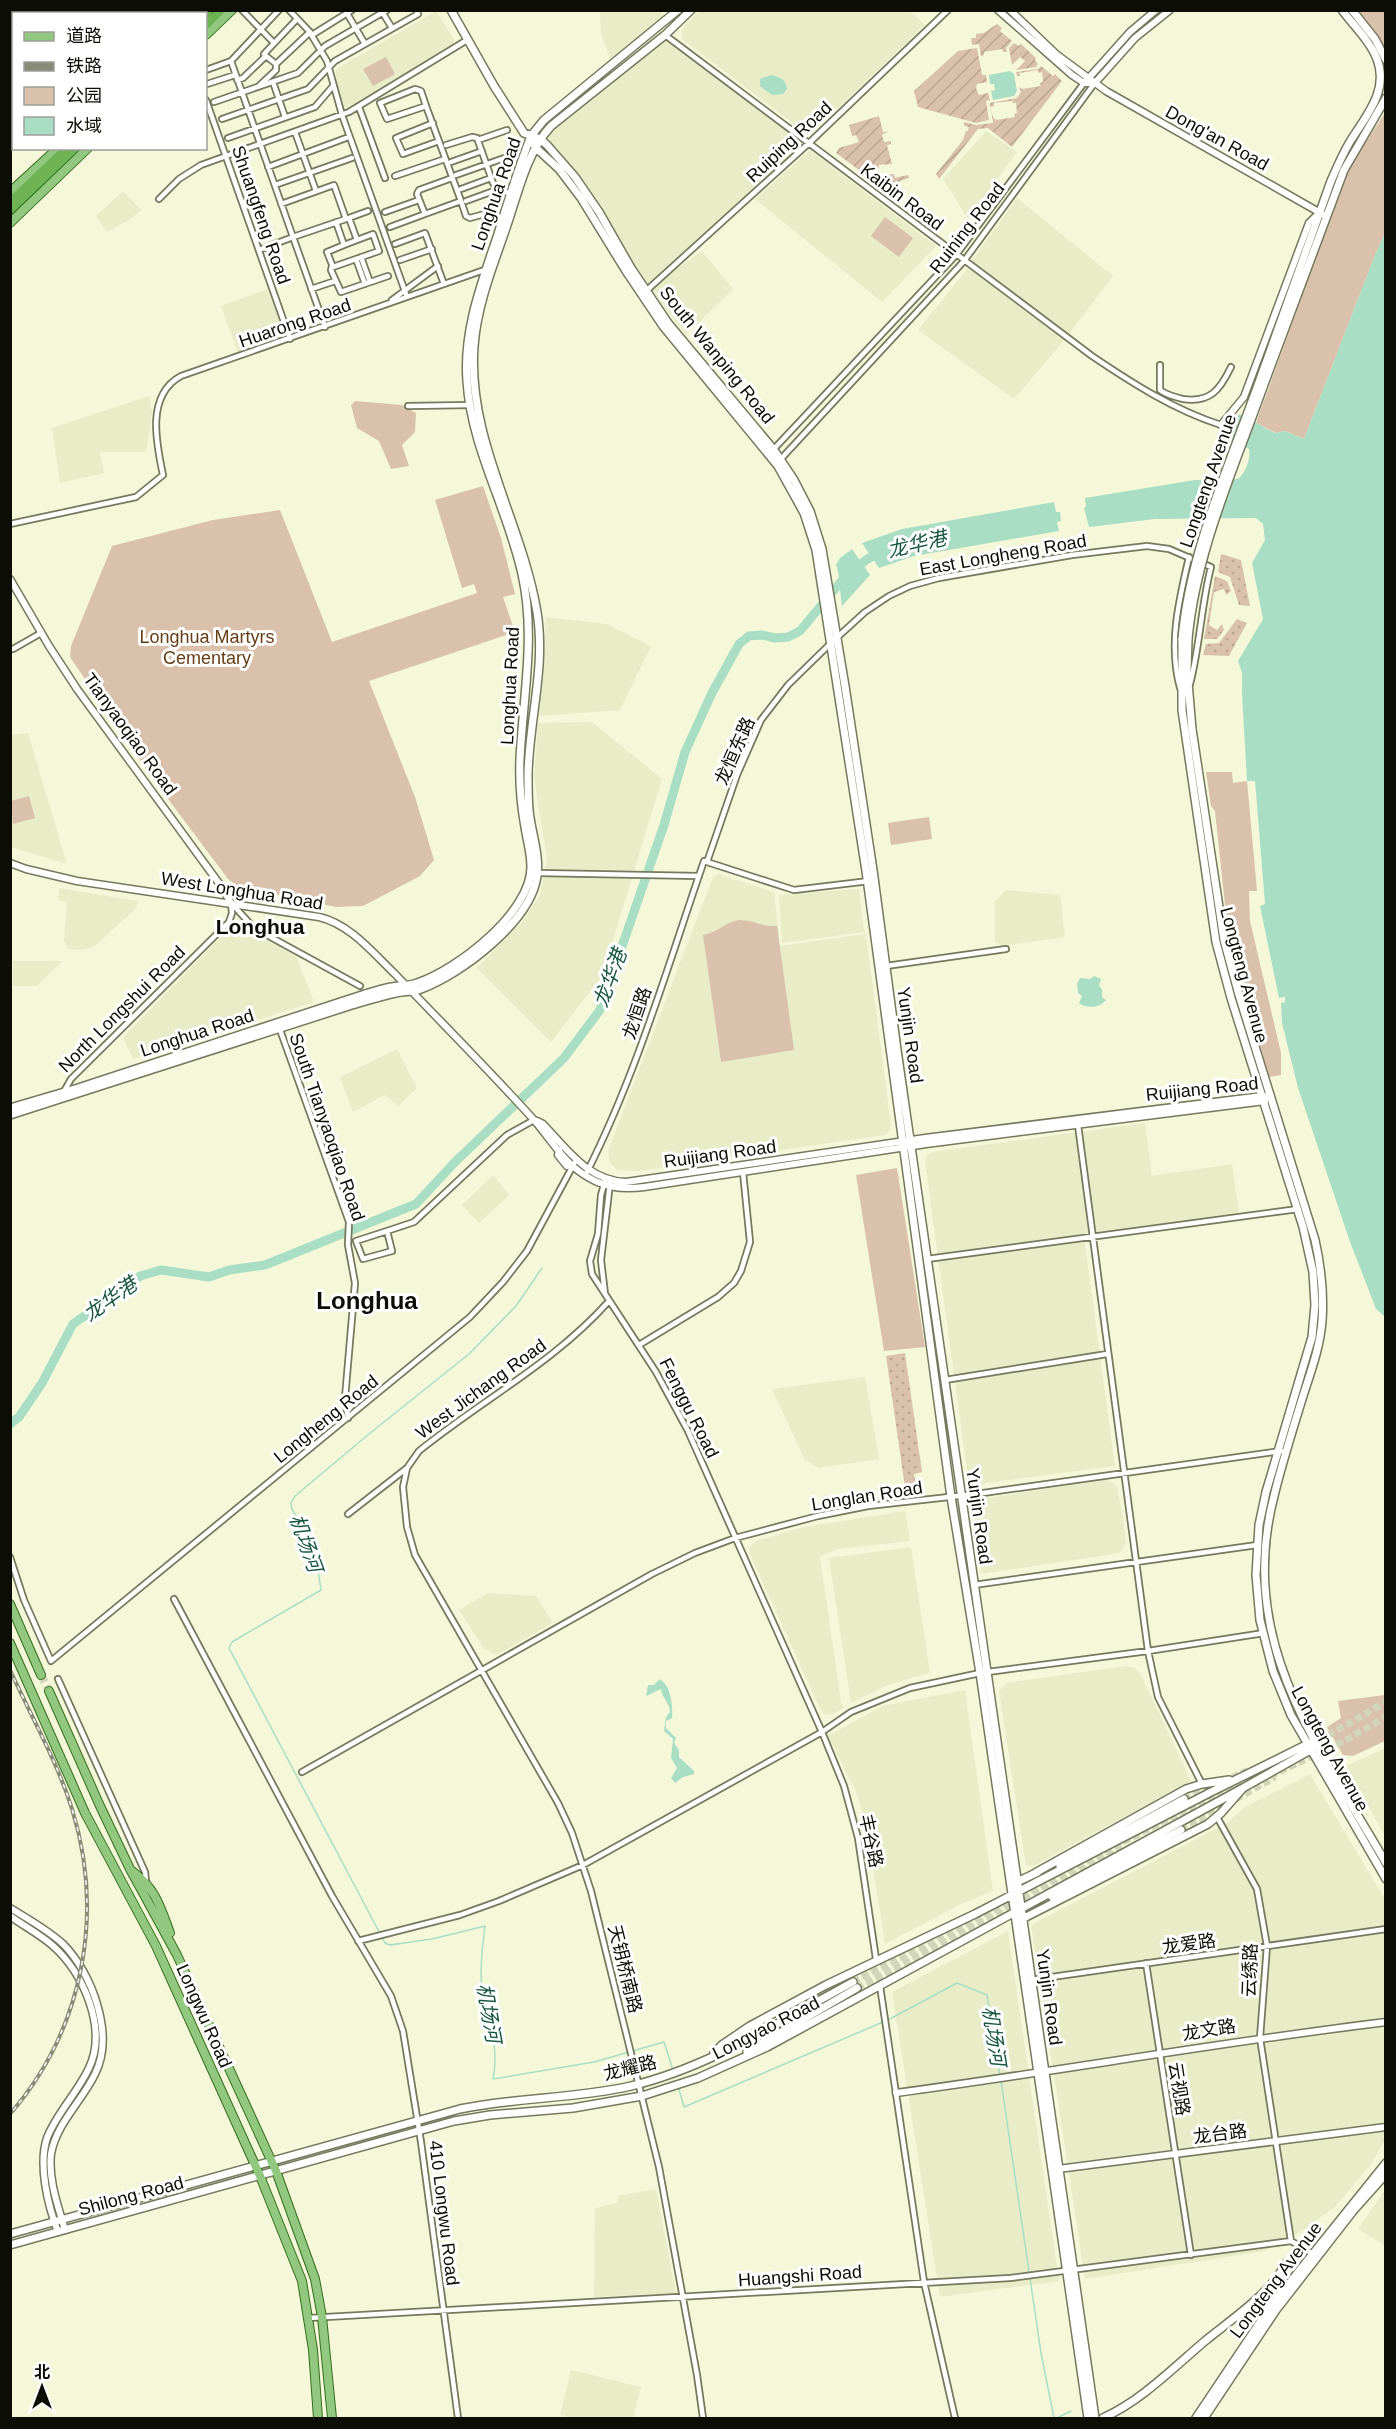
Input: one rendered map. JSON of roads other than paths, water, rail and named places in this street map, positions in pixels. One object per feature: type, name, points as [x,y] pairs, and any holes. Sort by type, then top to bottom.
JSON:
[{"type":"highway","points":[[207,24],[221,10]]},
{"type":"highway","points":[[10,202],[65,150]]},
{"type":"highway","points":[[10,210],[73,150]]},
{"type":"main road","points":[[207,34],[232,10]]},
{"type":"main road","name":"South Wanping Road","points":[[451,10],[524,133],[540,139],[588,194],[646,291],[689,350],[778,462],[804,513],[816,550],[830,621]]},
{"type":"main road","name":"Longhua Road","points":[[64,1096],[278,1025],[408,988],[465,959],[505,920],[524,896],[530,879],[531,867],[521,801],[520,776],[529,634],[525,592],[516,551],[476,434],[467,384],[466,354],[471,323],[510,194],[531,136],[544,120],[678,10]]},
{"type":"main road","name":"Longhua Road","points":[[408,988],[421,989],[468,964],[507,928],[532,897],[538,873],[529,810],[528,772],[539,674],[537,614],[530,581],[477,412],[474,379],[476,334],[489,268],[540,139],[551,126],[665,35],[691,10]]},
{"type":"main road","name":"Longteng Avenue","points":[[1270,1631],[1264,1589],[1264,1551],[1282,1450],[1308,1354],[1314,1321],[1313,1272],[1308,1242],[1216,942],[1184,730],[1185,639],[1187,599],[1197,557],[1289,306],[1319,213],[1344,153],[1374,104],[1380,82],[1379,67],[1373,51],[1342,10]]},
{"type":"main road","points":[[1352,10],[1375,39],[1386,60]]},
{"type":"main road","name":"Longteng Avenue","points":[[1289,306],[1351,157],[1386,98]]},
{"type":"main road","name":"South Wanping Road","points":[[531,136],[535,147],[553,163],[582,198],[626,272],[663,326],[771,452]]},
{"type":"main road","points":[[10,192],[56,150]]},
{"type":"main road","points":[[10,223],[86,150]]},
{"type":"main road","name":"South Wanping Road","points":[[778,462],[794,480],[810,511],[826,568],[830,621]]},
{"type":"main road","name":"Yunjin Road","points":[[830,621],[886,966],[951,1497],[984,1672],[1017,1882],[1015,1892]]},
{"type":"main road","name":"Longteng Avenue","points":[[1185,690],[1224,940],[1236,987],[1316,1240],[1323,1287],[1322,1322],[1318,1347],[1266,1492],[1257,1545],[1256,1590],[1285,1682],[1315,1745],[1386,1879]]},
{"type":"main road","name":"Yunjin Road","points":[[871,881],[907,1145],[945,1380],[984,1672],[1070,2271],[1095,2418]]},
{"type":"main road","name":"Longhua Road","points":[[64,1096],[80,1095],[278,1025]]},
{"type":"main road","points":[[10,1115],[64,1096]]},
{"type":"main road","name":"North Longshui Road","points":[[10,1108],[64,1096]]},
{"type":"main road","points":[[10,1604],[42,1675]]},
{"type":"main road","name":"Longwu Road","points":[[10,1643],[85,1813],[156,1946],[260,2176],[302,2280],[309,2318],[318,2418]]},
{"type":"main road","name":"Longwu Road","points":[[49,1691],[130,1869],[177,1955],[276,2171],[315,2279],[322,2317],[332,2418]]},
{"type":"main road","name":"Longteng Avenue","points":[[1315,1745],[1386,1863]]},
{"type":"main road","name":"Longyao Road","points":[[1036,1877],[1211,1791],[1315,1745]]},
{"type":"main road","name":"Longyao Road","points":[[260,2176],[419,2130],[490,2115],[573,2108],[642,2096],[705,2075],[767,2047],[1030,1905],[1243,1788],[1315,1745]]},
{"type":"main road","name":"Longyao Road","points":[[711,2056],[722,2045],[750,2026],[876,1959],[948,1927],[1015,1892],[1155,1805],[1186,1789],[1226,1781],[1254,1772]]},
{"type":"main road","name":"Longyao Road","points":[[1022,1919],[1188,1835],[1217,1817],[1243,1788]]},
{"type":"main road","points":[[1017,1882],[1036,1877],[1066,1863],[1184,1799]]},
{"type":"main road","points":[[1030,1905],[1062,1892],[1181,1830]]},
{"type":"main road","points":[[130,1869],[154,1890],[177,1955]]},
{"type":"main road","points":[[1037,1912],[1062,1892]]},
{"type":"main road","name":"Yunjin Road","points":[[1018,1911],[1022,1919],[1041,2071],[1058,2169],[1088,2418]]},
{"type":"main road","points":[[705,2075],[855,1985],[711,2056]]},
{"type":"main road","name":"龙耀路","points":[[639,2084],[711,2056]]},
{"type":"main road","points":[[255,2167],[486,2103],[613,2090],[639,2084]]},
{"type":"main road","name":"Longteng Avenue","points":[[1204,2418],[1276,2310],[1386,2163]]},
{"type":"main road","name":"Shilong Road","points":[[10,2234],[255,2167]]},
{"type":"main road","name":"Longteng Avenue","points":[[1196,2418],[1271,2306],[1386,2174]]},
{"type":"main road","name":"Shilong Road","points":[[10,2245],[260,2176]]},
{"type":"main road","points":[[1103,2418],[1123,2409],[1146,2392],[1255,2300],[1278,2278],[1287,2262]]},
{"type":"street","points":[[242,10],[274,43]]},
{"type":"street","points":[[207,70],[231,61],[279,10]]},
{"type":"street","points":[[290,10],[311,34],[328,66],[342,115],[407,297]]},
{"type":"street","points":[[222,119],[308,89],[328,66],[418,14],[416,10]]},
{"type":"street","points":[[665,10],[665,22]]},
{"type":"street","name":"Ruiping Road","points":[[646,291],[809,143],[948,10]]},
{"type":"street","name":"Dong'an Road","points":[[998,10],[1055,61],[1086,81],[1327,216]]},
{"type":"street","name":"Dong'an Road","points":[[1010,10],[1086,81]]},
{"type":"street","name":"Ruining Road","points":[[771,452],[956,255],[1086,81],[1130,32],[1156,10]]},
{"type":"street","name":"Ruining Road","points":[[778,462],[964,261],[1094,84],[1135,38],[1170,10]]},
{"type":"street","points":[[214,102],[302,70],[321,51],[383,11],[392,28]]},
{"type":"street","points":[[259,87],[276,67],[311,34],[348,12],[365,44]]},
{"type":"street","points":[[284,78],[264,54],[297,19]]},
{"type":"street","name":"Kaibin Road","points":[[665,35],[964,261],[1129,381],[1172,404],[1221,425]]},
{"type":"street","points":[[159,199],[189,172],[214,159],[227,158],[342,115],[359,107],[467,40]]},
{"type":"street","points":[[207,84],[243,78],[266,56]]},
{"type":"street","points":[[231,61],[325,327]]},
{"type":"street","points":[[273,82],[285,117]]},
{"type":"street","points":[[228,138],[315,106],[333,85]]},
{"type":"street","points":[[426,106],[387,119],[380,103],[418,89],[421,91],[468,218],[488,213],[503,218]]},
{"type":"street","name":"Shuangfeng Road","points":[[207,103],[290,339]]},
{"type":"street","points":[[359,107],[385,178]]},
{"type":"street","points":[[433,123],[396,138],[403,154],[439,141]]},
{"type":"street","points":[[478,140],[507,130]]},
{"type":"street","points":[[295,132],[316,191]]},
{"type":"street","points":[[446,145],[472,136],[478,140],[491,178],[499,189],[510,194]]},
{"type":"street","points":[[268,167],[346,138]]},
{"type":"street","points":[[451,162],[482,151]]},
{"type":"street","points":[[425,214],[417,194],[419,190],[507,157]]},
{"type":"street","points":[[275,185],[352,158]]},
{"type":"street","points":[[395,176],[445,159]]},
{"type":"street","points":[[461,189],[491,178]]},
{"type":"street","points":[[281,204],[334,185],[357,240]]},
{"type":"street","points":[[390,227],[499,189]]},
{"type":"street","points":[[385,212],[419,200]]},
{"type":"street","points":[[259,250],[368,211]]},
{"type":"street","points":[[1221,425],[1244,397],[1309,223],[1319,213]]},
{"type":"street","points":[[336,222],[344,245]]},
{"type":"street","points":[[395,244],[425,233],[444,284]]},
{"type":"street","points":[[332,266],[335,267],[378,251],[379,247],[373,234],[327,252],[335,281],[341,292],[388,276]]},
{"type":"street","points":[[400,260],[432,249]]},
{"type":"street","points":[[358,258],[368,283]]},
{"type":"street","points":[[385,305],[438,266]]},
{"type":"street","name":"Huarong Road","points":[[10,524],[136,497],[163,475],[157,446],[159,398],[170,382],[181,376],[489,268]]},
{"type":"street","points":[[311,289],[335,281]]},
{"type":"street","points":[[1160,365],[1158,388],[1177,398],[1190,400],[1200,400],[1213,394],[1222,386],[1231,367]]},
{"type":"street","points":[[408,406],[471,405]]},
{"type":"street","name":"East Longheng Road","points":[[833,640],[865,612],[889,596],[910,586],[931,580],[1063,556],[1147,546],[1164,548],[1211,567],[1202,611],[1198,651],[1185,690]]},
{"type":"street","points":[[1185,690],[1174,660],[1174,639],[1189,557]]},
{"type":"street","name":"Tianyaoqiao Road","points":[[10,579],[77,689],[201,857],[231,903]]},
{"type":"street","points":[[13,649],[41,633]]},
{"type":"street","name":"龙恒东路","points":[[706,862],[737,775],[761,720],[788,685],[833,640]]},
{"type":"street","points":[[706,862],[794,890],[871,881]]},
{"type":"street","name":"龙恒路","points":[[588,1173],[629,1078],[699,876],[706,862]]},
{"type":"street","name":"West Longhua Road","points":[[10,863],[56,877],[330,920],[360,941],[408,988],[534,1120],[559,1150],[588,1173],[607,1182]]},
{"type":"street","points":[[538,873],[699,876]]},
{"type":"street","points":[[231,903],[254,928],[360,986]]},
{"type":"street","name":"North Longshui Road","points":[[64,1096],[70,1079],[229,922],[232,913],[231,903]]},
{"type":"street","points":[[886,966],[1006,949]]},
{"type":"street","name":"South Tianyaoqiao Road","points":[[278,1025],[349,1222],[348,1245],[355,1283],[345,1398],[348,1419]]},
{"type":"street","name":"Ruijiang Road","points":[[607,1182],[635,1188],[907,1145],[1078,1125],[1271,1097]]},
{"type":"street","name":"Ruijiang Road","points":[[607,1182],[643,1181],[1263,1099]]},
{"type":"street","points":[[387,1231],[392,1251],[363,1259],[356,1241],[414,1222],[507,1134],[534,1120]]},
{"type":"street","name":"West Longhua Road","points":[[534,1120],[543,1124],[574,1162]]},
{"type":"street","points":[[1078,1125],[1148,1651],[1158,1697],[1202,1784]]},
{"type":"street","name":"Longheng Road","points":[[10,1557],[24,1600],[51,1661],[470,1317],[495,1291],[537,1234],[574,1162]]},
{"type":"street","points":[[639,1345],[718,1297],[734,1283],[741,1271],[750,1242],[743,1172]]},
{"type":"street","name":"Fenggu Road","points":[[607,1182],[598,1234],[590,1261],[592,1274],[639,1345],[688,1431],[822,1732]]},
{"type":"street","name":"Fenggu Road","points":[[607,1182],[601,1260],[607,1299]]},
{"type":"street","points":[[927,1260],[1298,1209]]},
{"type":"street","name":"West Jichang Road","points":[[348,1514],[407,1468],[412,1459],[427,1445],[573,1338],[607,1299]]},
{"type":"street","points":[[945,1380],[1107,1354]]},
{"type":"street","name":"Longlan Road","points":[[302,1772],[652,1574],[695,1553],[735,1538],[858,1508],[961,1496],[1282,1450]]},
{"type":"street","name":"天钥桥南路","points":[[407,1468],[403,1498],[413,1548],[421,1567],[483,1670],[558,1803],[583,1865],[604,1936],[659,2168],[681,2297]]},
{"type":"street","points":[[974,1586],[1257,1545]]},
{"type":"street","name":"410 Longwu Road","points":[[174,1599],[332,1896],[390,1996],[403,2031],[418,2120],[458,2418]]},
{"type":"street","points":[[358,1941],[460,1915],[583,1865],[822,1732],[851,1712],[900,1691],[984,1672],[1148,1651],[1270,1631]]},
{"type":"street","points":[[58,1679],[145,1872],[146,1881]]},
{"type":"street","name":"丰谷路","points":[[822,1732],[844,1786],[858,1838],[876,1959]]},
{"type":"street","name":"云绣路","points":[[1217,1817],[1257,1889],[1267,1946],[1260,2038],[1291,2241]]},
{"type":"street","points":[[10,1908],[14,1918],[49,1933],[72,1954],[92,1989],[99,2010],[103,2044],[101,2059],[95,2074],[58,2133],[52,2152],[52,2177],[58,2221],[62,2231]]},
{"type":"street","name":"龙爱路","points":[[1031,1980],[1386,1929]]},
{"type":"street","name":"云视路","points":[[1146,1963],[1191,2255]]},
{"type":"street","points":[[880,1986],[924,2282],[955,2418]]},
{"type":"street","name":"龙文路","points":[[896,2094],[1260,2038],[1386,2022]]},
{"type":"street","name":"龙台路","points":[[1058,2169],[1386,2127]]},
{"type":"street","points":[[1291,2241],[1316,2255]]},
{"type":"street","name":"Huangshi Road","points":[[309,2318],[1021,2277],[1291,2241]]},
{"type":"street","points":[[681,2297],[703,2418]]},
{"type":"water","points":[[1010,71],[1014,74],[1017,91],[1014,96],[993,100],[991,91],[995,90],[994,84],[990,84],[989,75]]},
{"type":"water","points":[[771,75],[784,81],[787,89],[783,94],[772,95],[760,86],[760,79]]},
{"type":"water","points":[[1385,233],[1385,1317],[1376,1309],[1349,1239],[1298,1088],[1282,1023],[1281,1003],[1285,1002],[1285,997],[1279,998],[1260,906],[1265,904],[1255,781],[1247,781],[1242,673],[1238,661],[1263,619],[1252,563],[1265,540],[1263,524],[1256,518],[1155,519],[1089,527],[1084,508],[1086,507],[1085,498],[1195,480],[1238,479],[1245,470],[1249,449],[1228,438],[1239,414],[1275,433],[1285,431],[1304,439]]},
{"type":"water","points":[[1054,502],[1056,512],[1060,512],[1061,521],[1057,522],[1059,531],[914,556],[879,568],[862,543],[902,529]]},
{"type":"water","points":[[852,549],[870,575],[842,606],[836,565],[840,558]]},
{"type":"water","points":[[1094,976],[1101,979],[1099,986],[1102,989],[1102,997],[1106,1000],[1097,1006],[1086,1006],[1079,1003],[1082,996],[1078,993],[1077,984],[1080,978],[1090,979]]},
{"type":"water","points":[[660,1679],[667,1686],[672,1702],[672,1718],[666,1721],[666,1728],[676,1738],[674,1743],[679,1750],[679,1757],[694,1771],[694,1774],[683,1777],[675,1783],[671,1778],[677,1768],[671,1758],[673,1739],[664,1731],[666,1717],[670,1712],[669,1706],[661,1689],[646,1696],[648,1685],[654,1685]]},
{"type":"waterway","name":"龙华港","points":[[10,1424],[19,1417],[42,1383],[73,1324],[101,1309],[140,1276],[161,1270],[209,1277],[229,1270],[265,1265],[416,1204],[455,1162],[564,1058],[600,1010],[664,825],[685,752],[712,693],[739,644],[749,636],[788,637],[800,631],[844,578],[866,560],[882,551]]},
{"type":"waterway","name":"机场河","points":[[542,1268],[516,1306],[469,1354],[295,1496],[291,1503],[292,1509],[318,1570],[321,1590],[232,1642],[229,1648],[385,1943],[390,1945],[432,1939],[485,1926],[481,1979],[494,2044],[493,2079],[594,2062],[664,2042],[673,2070]]},
{"type":"waterway","name":"机场河","points":[[888,2020],[957,1983],[987,1995],[1000,2076]]},
{"type":"waterway","name":"机场河","points":[[678,2086],[684,2107],[883,2022]]},
{"type":"waterway","name":"机场河","points":[[1001,2081],[1041,2353],[1054,2418]]},
{"type":"waterway","name":"机场河","points":[[1057,2418],[1071,2411]]},
{"type":"tunnel","points":[[41,1675],[49,1691]]},
{"type":"tunnel","points":[[853,1982],[1294,1755],[1386,1702]]},
{"type":"tunnel","points":[[1270,1776],[1344,1741],[1386,1717]]},
{"type":"tunnel","points":[[1184,1799],[1249,1770]]},
{"type":"tunnel","points":[[1181,1830],[1275,1777]]},
{"type":"tunnel","points":[[857,1988],[1123,1849]]},
{"type":"railway","points":[[10,1670],[66,1791],[82,1849],[86,1890],[86,1930],[81,1970],[70,2009],[55,2046],[35,2081],[10,2114]]},
{"type":"district","name":"Longhua","points":[[260,926]]},
{"type":"district","name":"Longhua","points":[[367,1300]]},
{"type":"park label","name":"Longhua Martyrs Cementary","points":[[207,647]]}]
